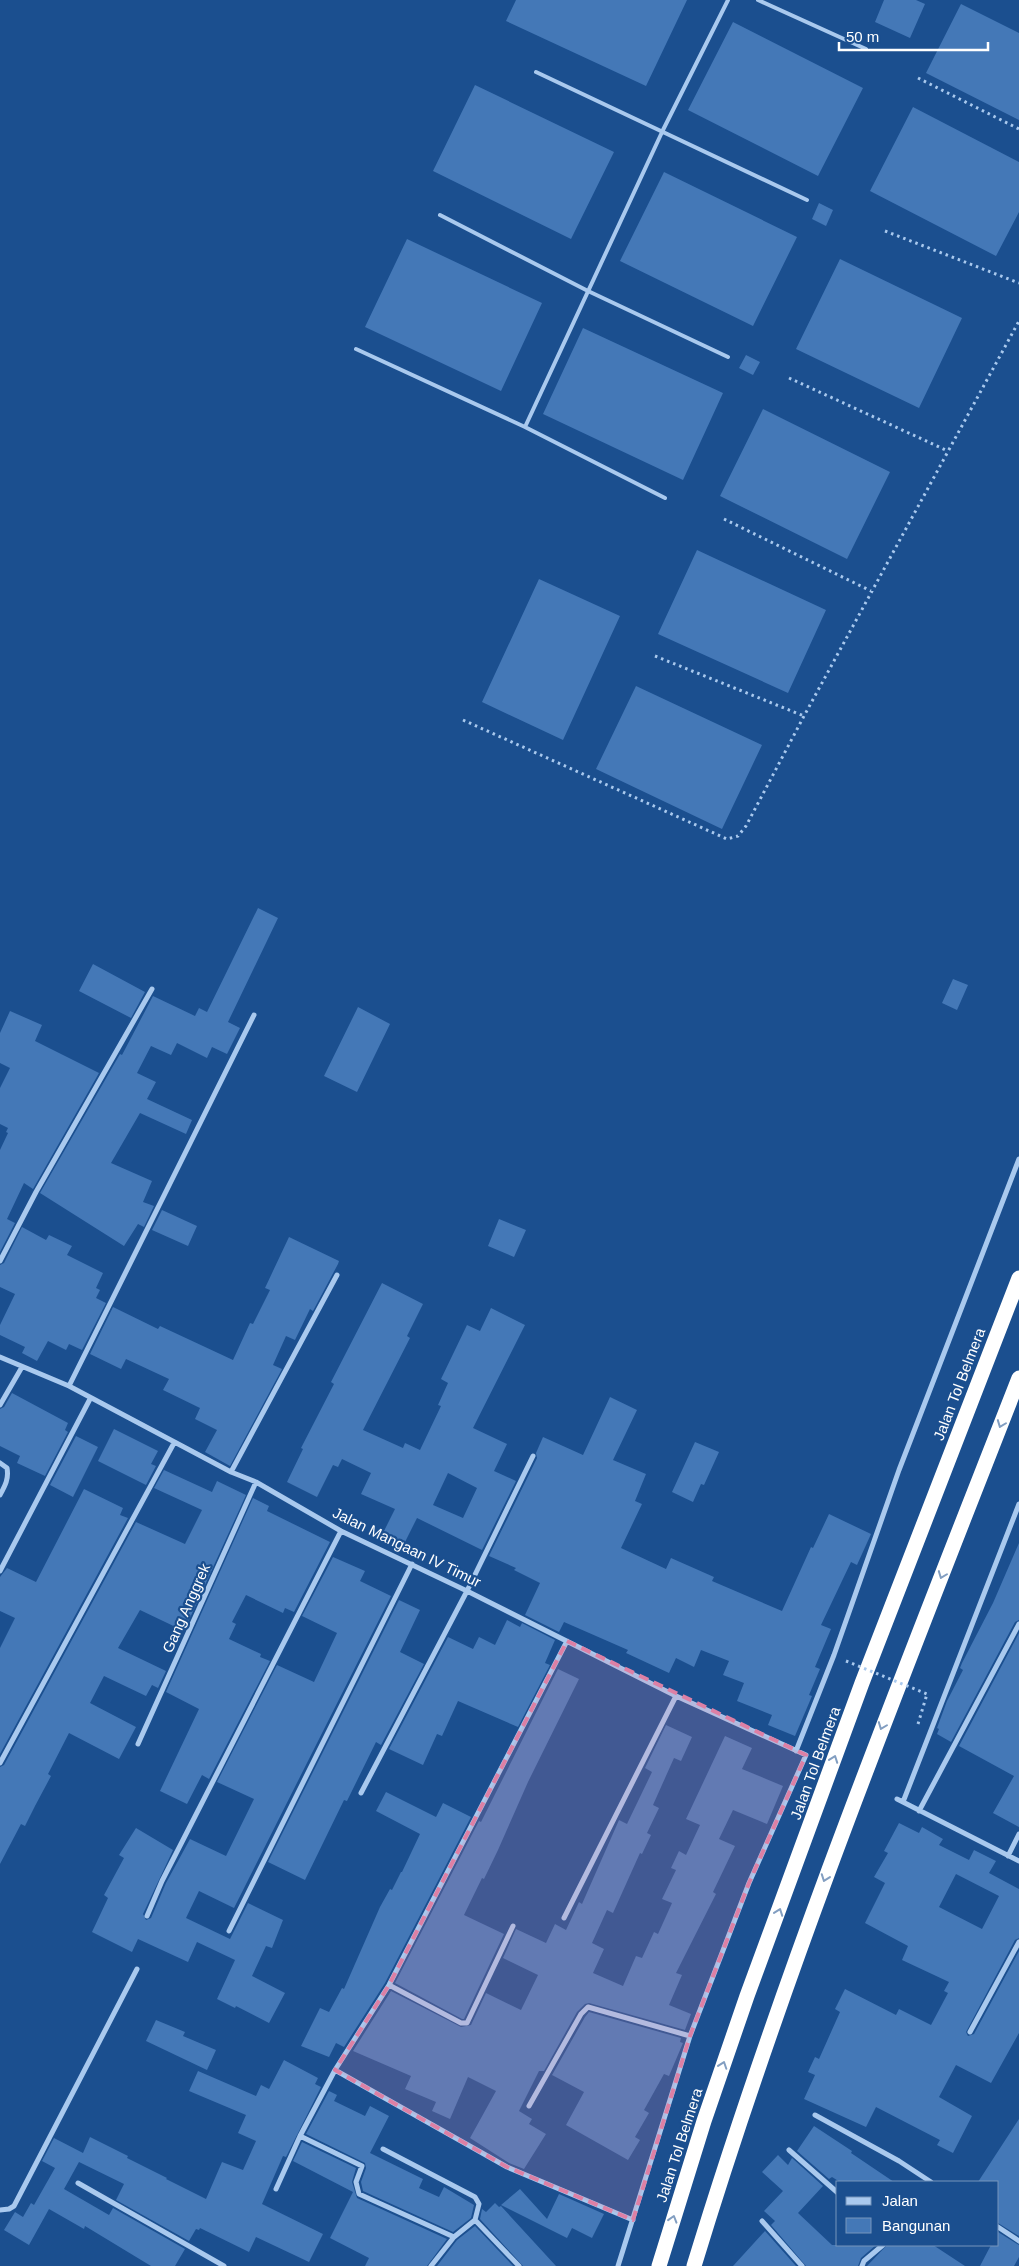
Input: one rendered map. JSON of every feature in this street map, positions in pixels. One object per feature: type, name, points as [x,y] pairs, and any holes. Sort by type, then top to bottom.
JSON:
[{"type":"highway","name":"Jalan Tol Belmera","points":[[659,2266],[699,2138],[747,1996],[862,1683],[1019,1278]]},
{"type":"highway","points":[[694,2266],[776,2014],[851,1808],[1019,1378]]},
{"type":"street","points":[[0,1261],[36,1192],[152,990]]},
{"type":"street","points":[[69,1386],[254,1015]]},
{"type":"street","points":[[796,1751],[834,1655],[903,1461],[1019,1159]]},
{"type":"street","points":[[231,1472],[337,1275]]},
{"type":"street","name":"Jalan Mangaan IV Timur","points":[[0,1357],[69,1386],[174,1443],[231,1472],[256,1482],[341,1531],[467,1590],[676,1696],[806,1755],[749,1883],[690,2036]]},
{"type":"street","points":[[0,1405],[22,1366]]},
{"type":"street","points":[[0,1571],[90,1399]]},
{"type":"street","points":[[0,1762],[174,1443]]},
{"type":"street","points":[[361,1793],[467,1590],[533,1456]]},
{"type":"street","points":[[0,1463],[7,1468],[8,1475],[0,1496]]},
{"type":"street","name":"Gang Anggrek","points":[[138,1744],[256,1482]]},
{"type":"street","points":[[1019,1504],[900,1801],[1019,1861]]},
{"type":"street","points":[[147,1916],[162,1881],[341,1531]]},
{"type":"street","points":[[229,1931],[412,1564]]},
{"type":"street","points":[[918,1811],[1019,1624]]},
{"type":"street","points":[[276,2189],[300,2136],[335,2070],[389,1985],[567,1641]]},
{"type":"street","points":[[564,1918],[676,1696]]},
{"type":"street","points":[[1008,1856],[1019,1834]]},
{"type":"street","points":[[389,1985],[461,2023],[467,2023],[513,1926]]},
{"type":"street","points":[[970,2032],[1019,1942]]},
{"type":"street","points":[[0,2210],[9,2209],[14,2206],[137,1969]]},
{"type":"street","points":[[529,2106],[581,2014],[588,2007],[690,2036],[618,2266]]},
{"type":"street","points":[[335,2070],[507,2167],[632,2220]]},
{"type":"street","points":[[815,2115],[900,2161],[930,2181]]},
{"type":"street","points":[[300,2136],[362,2166],[356,2182],[359,2194],[454,2236]]},
{"type":"street","points":[[383,2149],[475,2197],[479,2204],[475,2220],[454,2236],[431,2266]]},
{"type":"street","points":[[788,2150],[836,2191]]},
{"type":"street","points":[[78,2183],[224,2266]]},
{"type":"street","points":[[475,2220],[519,2266]]},
{"type":"street","points":[[762,2221],[802,2266]]},
{"type":"street","points":[[999,2228],[1019,2241]]},
{"type":"street","points":[[862,2266],[864,2261],[882,2246]]},
{"type":"lane","points":[[525,428],[663,130],[728,0]]},
{"type":"lane","points":[[758,0],[866,49]]},
{"type":"lane","points":[[536,72],[663,130],[807,200]]},
{"type":"lane","points":[[440,215],[588,291],[728,357]]},
{"type":"lane","points":[[356,349],[525,428],[665,498]]},
{"type":"path","points":[[918,78],[1019,129]]},
{"type":"path","points":[[885,231],[1019,283]]},
{"type":"path","points":[[463,720],[727,839],[738,836],[746,826],[871,591],[1019,321]]},
{"type":"path","points":[[788,378],[948,451]]},
{"type":"path","points":[[724,519],[871,591]]},
{"type":"path","points":[[655,656],[804,716]]},
{"type":"path","points":[[846,1661],[926,1694]]},
{"type":"highlighted area","points":[[567,1641],[806,1755],[749,1883],[690,2036],[633,2220],[507,2167],[335,2070],[389,1985]]},
{"type":"building","points":[[516,0],[687,0],[646,86],[506,21]]},
{"type":"building","points":[[884,0],[916,0],[925,4],[910,38],[875,22]]},
{"type":"building","points":[[961,4],[1019,33],[1019,120],[926,73]]},
{"type":"building","points":[[733,22],[863,88],[818,176],[688,110]]},
{"type":"building","points":[[475,85],[614,152],[571,239],[433,171]]},
{"type":"building","points":[[913,107],[1019,162],[1019,212],[996,256],[870,191]]},
{"type":"building","points":[[664,172],[797,237],[753,326],[620,261]]},
{"type":"building","points":[[819,203],[833,210],[826,226],[812,219]]},
{"type":"building","points":[[407,239],[542,303],[501,391],[365,327]]},
{"type":"building","points":[[840,259],[962,318],[919,408],[796,349]]},
{"type":"building","points":[[583,328],[723,393],[683,480],[543,414]]},
{"type":"building","points":[[746,355],[760,362],[753,375],[739,368]]},
{"type":"building","points":[[763,409],[890,472],[847,559],[720,496]]},
{"type":"building","points":[[697,550],[826,610],[788,693],[658,634]]},
{"type":"building","points":[[539,579],[620,616],[563,740],[482,702]]},
{"type":"building","points":[[636,686],[762,745],[722,829],[596,769]]},
{"type":"building","points":[[258,908],[278,918],[228,1022],[240,1028],[227,1054],[212,1047],[207,1058],[177,1043],[171,1055],[151,1046],[137,1073],[156,1082],[147,1099],[192,1120],[186,1134],[140,1113],[111,1163],[152,1181],[143,1202],[154,1206],[144,1227],[138,1224],[124,1246],[40,1193],[120,1054],[122,1055],[153,996],[195,1016],[199,1008],[207,1012]]},
{"type":"building","points":[[93,964],[145,992],[131,1018],[79,991]]},
{"type":"building","points":[[953,979],[968,985],[957,1010],[942,1003]]},
{"type":"building","points":[[358,1007],[390,1024],[357,1092],[324,1076]]},
{"type":"building","points":[[10,1011],[42,1025],[35,1041],[99,1073],[33,1189],[24,1183],[7,1219],[15,1223],[0,1252],[0,1150],[8,1133],[6,1132],[8,1128],[0,1124],[0,1088],[10,1068],[0,1063],[0,1033]]},
{"type":"building","points":[[162,1210],[197,1226],[188,1246],[152,1230]]},
{"type":"building","points":[[499,1219],[526,1230],[514,1257],[488,1246]]},
{"type":"building","points":[[22,1227],[46,1240],[49,1235],[72,1246],[67,1255],[103,1273],[96,1288],[100,1290],[96,1298],[106,1303],[82,1350],[69,1344],[66,1350],[48,1341],[37,1361],[22,1353],[25,1347],[0,1335],[0,1325],[15,1294],[0,1287],[0,1265],[4,1263]]},
{"type":"building","points":[[289,1237],[339,1261],[313,1311],[310,1309],[295,1340],[286,1336],[273,1365],[282,1369],[230,1466],[205,1452],[217,1430],[195,1419],[200,1408],[163,1390],[169,1379],[126,1359],[121,1369],[90,1354],[113,1307],[158,1329],[160,1326],[233,1360],[250,1323],[253,1324],[270,1290],[265,1288]]},
{"type":"building","points":[[382,1283],[423,1304],[407,1336],[410,1338],[363,1430],[403,1448],[405,1443],[420,1450],[441,1406],[438,1405],[448,1383],[441,1379],[467,1325],[480,1331],[491,1308],[525,1325],[473,1428],[507,1444],[494,1471],[516,1481],[482,1550],[417,1518],[402,1548],[381,1537],[395,1509],[361,1494],[371,1473],[342,1459],[338,1467],[333,1465],[317,1497],[287,1482],[303,1449],[301,1448],[334,1384],[331,1382]],"holes":[[[448,1473],[477,1488],[463,1518],[433,1505]]]},
{"type":"building","points":[[12,1393],[68,1423],[65,1430],[68,1432],[45,1476],[17,1463],[20,1456],[0,1446],[0,1409],[4,1407]]},
{"type":"building","points":[[610,1397],[637,1410],[613,1460],[646,1474],[635,1501],[642,1504],[621,1548],[666,1569],[671,1558],[714,1577],[712,1581],[782,1611],[811,1547],[813,1548],[829,1514],[871,1534],[857,1565],[851,1562],[821,1625],[831,1629],[815,1667],[820,1669],[809,1695],[812,1696],[795,1736],[768,1725],[772,1715],[737,1701],[744,1683],[723,1675],[729,1661],[701,1650],[694,1667],[676,1658],[669,1673],[626,1653],[628,1650],[564,1622],[559,1632],[525,1615],[540,1583],[514,1570],[516,1568],[489,1556],[537,1458],[536,1453],[543,1437],[583,1455]]},
{"type":"building","points":[[114,1429],[158,1451],[151,1464],[156,1466],[146,1485],[98,1461]]},
{"type":"building","points":[[76,1436],[98,1447],[73,1497],[50,1485]]},
{"type":"building","points":[[695,1442],[719,1452],[704,1485],[701,1484],[693,1502],[672,1492]]},
{"type":"building","points":[[164,1470],[212,1492],[217,1481],[246,1495],[184,1631],[140,1610],[118,1648],[166,1671],[158,1688],[152,1685],[146,1696],[104,1676],[90,1703],[136,1727],[119,1759],[69,1733],[48,1774],[51,1776],[25,1826],[21,1824],[0,1864],[0,1767],[4,1765],[136,1522],[185,1544],[202,1510],[154,1488]]},
{"type":"building","points":[[84,1489],[123,1508],[120,1515],[128,1518],[0,1754],[0,1648],[15,1618],[0,1611],[0,1577],[7,1568],[36,1582]]},
{"type":"building","points":[[253,1498],[269,1506],[267,1511],[330,1542],[294,1612],[285,1608],[283,1613],[246,1595],[232,1622],[236,1624],[229,1639],[261,1654],[260,1657],[270,1661],[209,1779],[202,1775],[187,1804],[160,1791],[199,1709],[166,1692]]},
{"type":"building","points":[[1019,1543],[1019,1620],[1015,1622],[951,1742],[937,1734],[939,1729],[937,1728],[947,1701],[963,1670],[960,1668],[962,1663],[993,1603]]},
{"type":"building","points":[[333,1557],[365,1571],[360,1581],[391,1596],[234,1908],[199,1891],[186,1918],[230,1939],[248,1903],[283,1920],[272,1948],[266,1946],[252,1976],[285,1993],[269,2023],[236,2006],[235,2008],[217,1999],[235,1960],[197,1942],[188,1962],[138,1939],[132,1952],[92,1932],[108,1898],[104,1895],[124,1858],[119,1855],[136,1828],[173,1850],[143,1914],[146,1920],[151,1918],[166,1883],[190,1839],[226,1856],[254,1799],[217,1782],[277,1665],[314,1682],[337,1633],[302,1616]]},
{"type":"building","points":[[399,1600],[420,1610],[400,1652],[424,1664],[381,1745],[376,1742],[347,1801],[344,1800],[305,1880],[268,1862]]},
{"type":"building","points":[[507,1620],[520,1627],[522,1623],[555,1640],[545,1663],[550,1665],[518,1727],[458,1701],[442,1736],[437,1734],[423,1765],[389,1749],[448,1637],[473,1649],[479,1637],[495,1645]]},
{"type":"building","points":[[1019,1633],[1019,1827],[993,1813],[1014,1776],[959,1746]]},
{"type":"building","points":[[558,1669],[579,1679],[528,1782],[484,1879],[482,1878],[464,1915],[504,1934],[464,2019],[462,2019],[395,1983],[479,1821],[481,1822]]},
{"type":"building","points":[[666,1725],[692,1737],[681,1761],[674,1758],[653,1805],[659,1808],[647,1833],[651,1835],[642,1854],[640,1853],[613,1913],[607,1910],[592,1943],[604,1949],[593,1973],[623,1986],[636,1956],[642,1958],[654,1932],[658,1934],[672,1903],[662,1899],[676,1870],[671,1868],[679,1851],[686,1855],[700,1825],[686,1819],[725,1736],[752,1748],[742,1769],[783,1786],[767,1824],[733,1810],[719,1839],[735,1846],[713,1892],[716,1894],[676,1973],[682,1975],[669,2005],[691,2014],[685,2030],[589,2003],[585,2004],[577,2012],[544,2071],[539,2071],[519,2111],[532,2119],[529,2124],[546,2134],[524,2169],[509,2163],[470,2138],[496,2091],[468,2077],[450,2119],[432,2111],[436,2102],[405,2089],[411,2076],[353,2051],[391,1991],[461,2027],[471,2025],[486,1993],[521,2010],[538,1975],[503,1958],[516,1929],[546,1943],[555,1924],[566,1930],[579,1902],[582,1904],[619,1820],[627,1824],[652,1772],[645,1768]]},
{"type":"building","points":[[386,1792],[436,1817],[443,1803],[471,1817],[385,1983],[344,2047],[336,2043],[329,2057],[301,2046],[320,2008],[329,2012],[342,1988],[344,1989],[380,1907],[402,1872],[420,1834],[376,1811]]},
{"type":"building","points":[[899,1823],[919,1833],[922,1827],[943,1839],[939,1845],[969,1860],[974,1850],[996,1861],[989,1873],[1019,1889],[1019,1938],[1015,1940],[966,2032],[968,2036],[974,2034],[1019,1951],[1019,2033],[991,2083],[956,2065],[939,2097],[972,2116],[953,2153],[937,2145],[940,2140],[876,2107],[866,2127],[804,2099],[815,2075],[808,2072],[815,2057],[819,2059],[840,2012],[835,2009],[845,1989],[896,2015],[899,2009],[931,2025],[948,1993],[944,1991],[949,1982],[902,1960],[908,1946],[865,1923],[885,1883],[874,1877],[888,1853],[884,1851]],"holes":[[[956,1874],[999,1896],[982,1929],[939,1907]]]},
{"type":"building","points":[[589,2012],[681,2038],[680,2042],[683,2043],[669,2076],[664,2074],[644,2110],[649,2113],[635,2137],[640,2140],[628,2160],[566,2125],[584,2092],[552,2075]]},
{"type":"building","points":[[156,2020],[185,2032],[183,2036],[216,2050],[207,2070],[146,2041]]},
{"type":"building","points":[[284,2060],[318,2078],[315,2084],[321,2087],[286,2157],[283,2156],[262,2204],[323,2234],[309,2262],[256,2237],[249,2252],[200,2228],[199,2230],[196,2229],[189,2241],[116,2200],[124,2184],[79,2162],[64,2189],[109,2215],[113,2208],[185,2249],[175,2266],[151,2266],[85,2226],[84,2229],[49,2209],[29,2245],[4,2230],[15,2212],[23,2217],[31,2203],[34,2205],[55,2168],[42,2161],[54,2138],[83,2153],[90,2137],[206,2199],[222,2162],[243,2170],[256,2141],[238,2133],[246,2115],[189,2091],[198,2071],[256,2096],[261,2085],[269,2089]]},
{"type":"building","points":[[329,2091],[337,2095],[334,2101],[365,2116],[370,2106],[389,2116],[370,2153],[423,2179],[419,2188],[439,2197],[444,2187],[474,2205],[471,2218],[453,2232],[363,2191],[361,2182],[366,2168],[365,2163],[306,2134]]},
{"type":"building","points":[[1019,2119],[1019,2236],[999,2224],[999,2181],[979,2181]]},
{"type":"building","points":[[814,2126],[893,2181],[838,2181],[832,2177],[829,2179],[797,2151]]},
{"type":"building","points":[[302,2142],[356,2168],[352,2182],[357,2198],[447,2239],[427,2266],[365,2266],[369,2258],[330,2238],[353,2192],[293,2161]]},
{"type":"building","points":[[778,2155],[788,2165],[792,2158],[823,2186],[798,2213],[832,2245],[875,2246],[861,2258],[858,2266],[806,2266],[771,2225],[775,2221],[764,2211],[783,2191],[762,2172]]},
{"type":"building","points":[[520,2189],[547,2219],[559,2194],[604,2214],[592,2238],[572,2228],[567,2238],[501,2205]]},
{"type":"building","points":[[495,2203],[499,2207],[501,2206],[556,2266],[523,2266],[480,2219],[482,2209],[486,2212]]},
{"type":"building","points":[[475,2226],[513,2266],[437,2266],[457,2240]]},
{"type":"building","points":[[765,2231],[796,2266],[733,2266]]},
{"type":"building","points":[[999,2233],[1019,2245],[1019,2257],[1014,2266],[980,2266],[990,2246],[999,2246]]},
{"type":"building","points":[[886,2246],[935,2246],[965,2266],[867,2266]]}]
